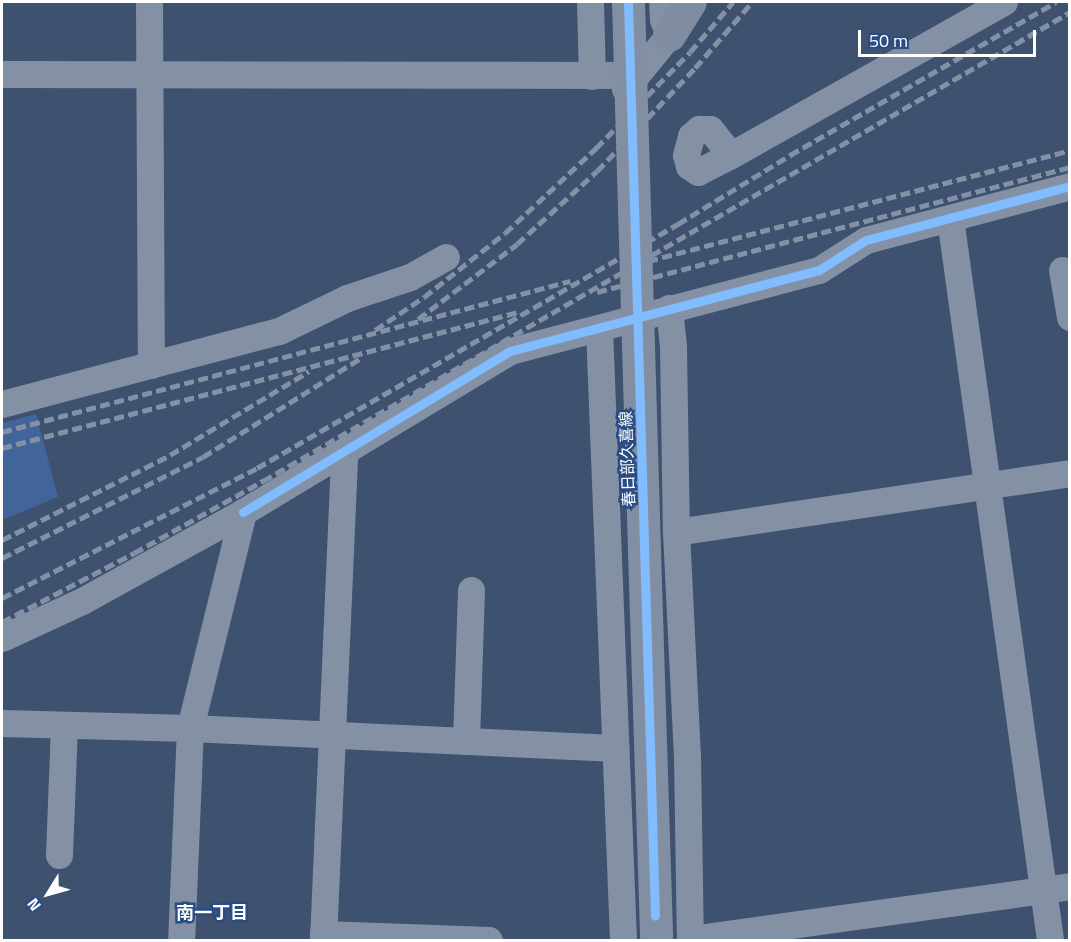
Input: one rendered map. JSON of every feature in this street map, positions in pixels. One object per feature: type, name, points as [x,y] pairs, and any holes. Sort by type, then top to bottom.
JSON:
[{"type":"main road","name":"春日部久喜線","points":[[628,2],[656,940]]},
{"type":"street","points":[[149,2],[151,365]]},
{"type":"street","points":[[590,2],[592,76]]},
{"type":"street","points":[[662,2],[663,19],[669,35]]},
{"type":"street","points":[[620,97],[669,35],[690,2]]},
{"type":"street","points":[[731,155],[1004,2]]},
{"type":"street","points":[[2,74],[636,75]]},
{"type":"street","points":[[2,638],[82,601],[243,512],[510,351],[819,270],[866,240],[1070,186]]},
{"type":"street","points":[[950,218],[1050,940]]},
{"type":"street","points":[[2,404],[289,328],[355,295],[410,277],[446,257]]},
{"type":"street","points":[[1062,270],[1070,317]]},
{"type":"street","points":[[669,308],[673,347],[676,532],[687,755],[690,940],[1070,886]]},
{"type":"street","points":[[599,329],[623,940]]},
{"type":"street","points":[[344,452],[323,937],[489,940]]},
{"type":"street","points":[[676,532],[1070,474]]},
{"type":"street","points":[[181,940],[190,728],[243,512]]},
{"type":"street","points":[[466,741],[471,590]]},
{"type":"street","points":[[2,723],[190,728],[616,748]]},
{"type":"street","points":[[59,855],[64,726]]},
{"type":"shaded area","points":[[36,414],[58,497],[2,520],[2,423]]},
{"type":"railway","points":[[375,330],[424,297],[505,233],[596,148],[690,52],[733,2]]},
{"type":"railway","points":[[418,319],[517,244],[597,171],[695,68],[752,2]]},
{"type":"railway","points":[[2,598],[257,468],[678,224],[790,155],[1056,2]]},
{"type":"railway","points":[[2,622],[134,553],[263,481],[1070,12]]},
{"type":"railway","points":[[648,261],[1070,150]]},
{"type":"railway","points":[[597,292],[1070,167]]},
{"type":"railway","points":[[2,432],[570,281]]},
{"type":"railway","points":[[2,448],[518,312]]},
{"type":"railway","points":[[2,558],[203,457],[361,358]]},
{"type":"railway","points":[[2,540],[170,455],[309,371]]},
{"type":"cycle path","points":[[628,2],[655,916]]},
{"type":"cycle path","points":[[243,512],[510,351],[819,270],[866,240],[1070,186]]},
{"type":"district","name":"南一丁目","points":[[212,913]]}]
